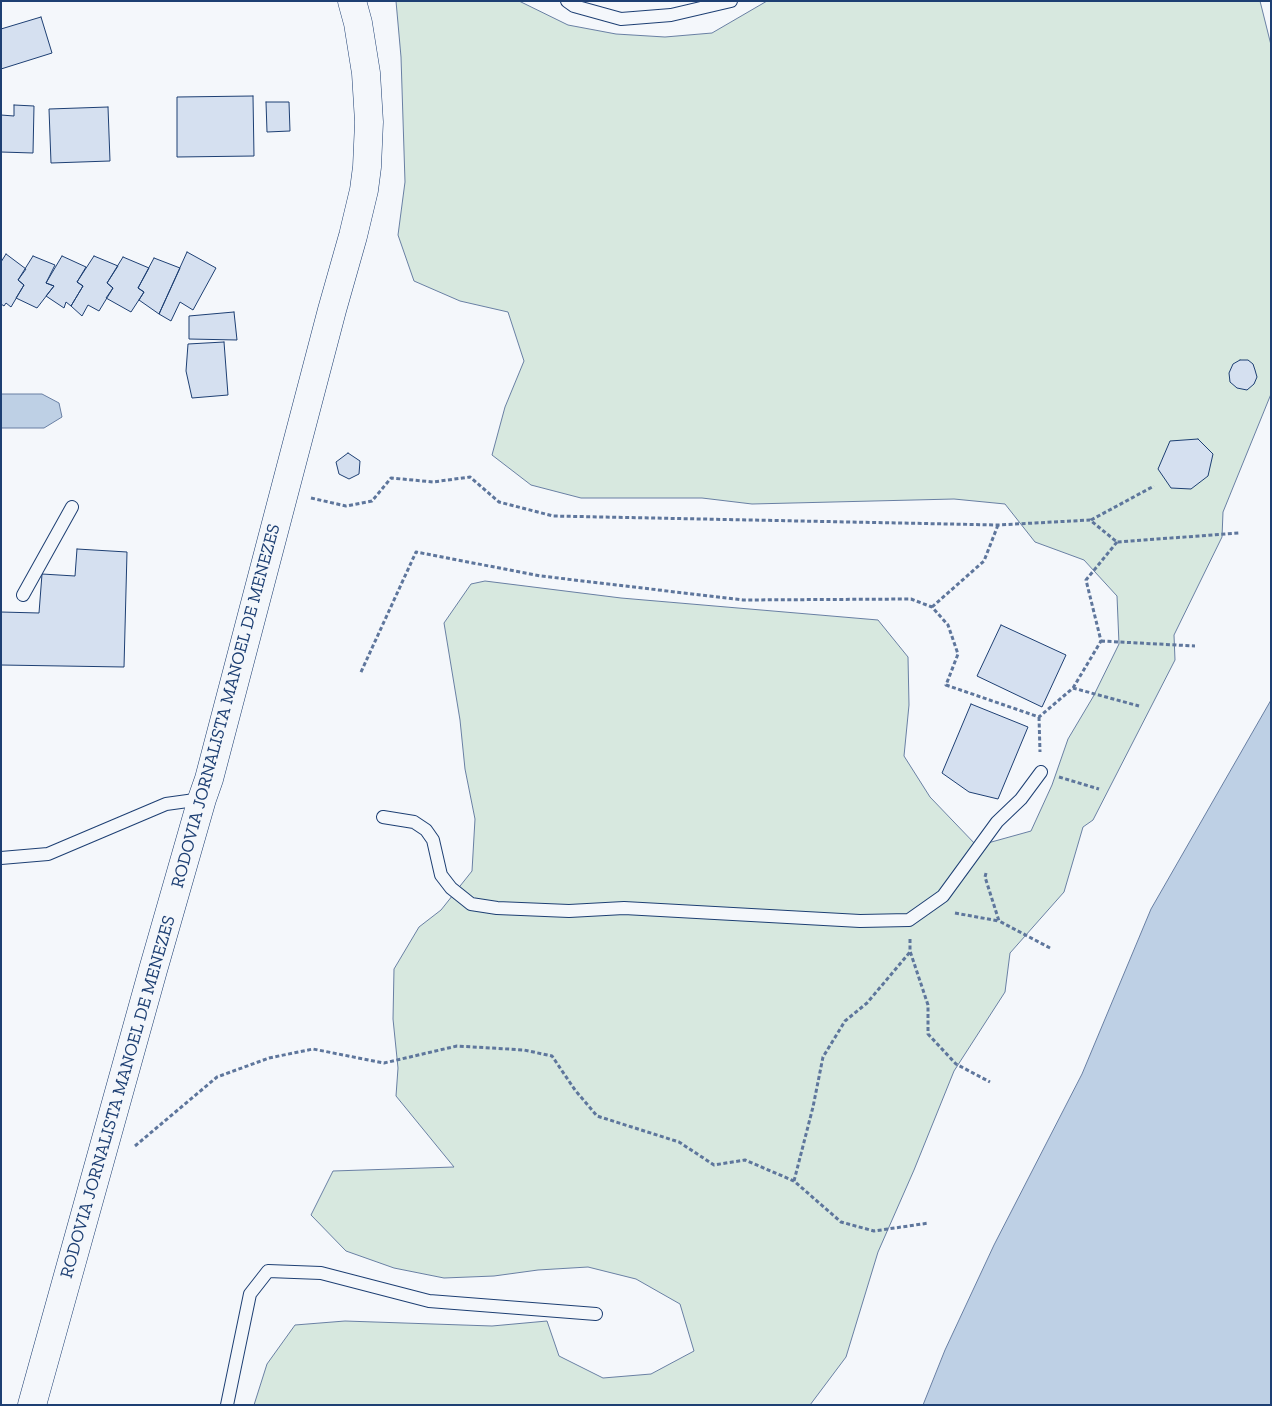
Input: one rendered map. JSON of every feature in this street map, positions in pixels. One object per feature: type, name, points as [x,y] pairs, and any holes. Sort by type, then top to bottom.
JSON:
[{"type":"main road","name":"RODOVIA JORNALISTA MANOEL DE MENEZES","points":[[32,1405],[96,1170],[209,779],[364,190],[369,122],[358,23],[352,1]]},
{"type":"lane","points":[[567,1],[574,6],[621,19],[670,14],[731,1]]},
{"type":"lane","points":[[23,595],[72,506]]},
{"type":"lane","points":[[383,817],[414,822],[426,830],[433,840],[441,875],[451,888],[471,904],[497,908],[569,911],[624,908],[860,922],[909,920],[943,896],[997,822],[1021,800],[1041,772]]},
{"type":"lane","points":[[1,858],[48,854],[166,804],[202,799]]},
{"type":"lane","points":[[227,1405],[250,1294],[268,1271],[321,1273],[429,1301],[596,1314]]},
{"type":"path","points":[[285,492],[346,506],[372,501],[391,478],[433,482],[470,477],[499,502],[553,516],[998,525],[1090,520],[1154,486]]},
{"type":"path","points":[[1090,520],[1117,542],[1239,533]]},
{"type":"path","points":[[932,607],[984,561],[998,525]]},
{"type":"path","points":[[361,672],[416,552],[541,576],[743,600],[911,600],[932,607],[948,625],[958,654],[946,685],[1039,716],[1073,688],[1101,641],[1086,580],[1117,542]]},
{"type":"path","points":[[1101,641],[1195,646]]},
{"type":"path","points":[[1073,688],[1139,706]]},
{"type":"path","points":[[988,868],[985,877],[999,921],[1052,949]]},
{"type":"path","points":[[909,920],[910,951],[928,1005],[928,1034],[956,1064],[990,1082]]},
{"type":"path","points":[[794,1180],[813,1107],[823,1057],[845,1021],[867,1003],[910,951]]},
{"type":"path","points":[[132,1148],[217,1078],[269,1058],[313,1049],[384,1063],[457,1046],[515,1049],[552,1056],[574,1090],[597,1116],[679,1142],[714,1165],[745,1160],[794,1180],[840,1222],[874,1232],[929,1223]]},
{"type":"shaded area","points":[[396,1],[519,1],[568,25],[616,34],[665,37],[712,33],[767,1],[1260,1],[1271,45],[1271,394],[1223,512],[1222,537],[1174,635],[1175,660],[1093,820],[1083,827],[1064,892],[1010,953],[1005,992],[954,1071],[878,1252],[846,1357],[810,1405],[254,1405],[267,1364],[295,1325],[345,1321],[492,1326],[547,1321],[559,1356],[603,1378],[651,1374],[694,1351],[680,1304],[636,1279],[588,1267],[538,1270],[494,1276],[444,1278],[394,1268],[346,1251],[311,1215],[333,1171],[454,1167],[396,1096],[398,1068],[393,1019],[394,969],[419,927],[441,910],[472,871],[475,819],[465,769],[460,720],[444,623],[471,584],[485,581],[621,598],[878,620],[908,657],[909,705],[904,756],[930,797],[977,846],[1031,831],[1052,785],[1068,739],[1093,697],[1119,644],[1117,596],[1084,560],[1035,542],[1005,504],[954,499],[752,504],[702,498],[581,498],[531,485],[492,455],[505,407],[524,361],[508,312],[460,301],[414,281],[398,235],[405,182],[401,57]]},
{"type":"water","points":[[1,394],[42,394],[59,403],[62,417],[44,428],[1,428]]},
{"type":"water","points":[[1271,700],[1271,1405],[923,1405],[945,1350],[994,1245],[1082,1074],[1151,909]]},
{"type":"building","points":[[41,17],[52,53],[1,69],[1,29]]},
{"type":"building","points":[[253,96],[254,156],[177,157],[177,97]]},
{"type":"building","points":[[266,102],[289,102],[290,131],[267,132]]},
{"type":"building","points":[[14,105],[34,106],[33,153],[1,152],[1,115],[14,116]]},
{"type":"building","points":[[108,107],[110,161],[51,163],[49,109]]},
{"type":"building","points":[[187,252],[216,268],[193,310],[180,302],[171,321],[159,314]]},
{"type":"building","points":[[6,254],[26,269],[18,280],[24,285],[11,307],[6,303],[4,306],[1,304],[1,262]]},
{"type":"building","points":[[33,256],[55,265],[46,283],[54,286],[37,308],[16,298],[24,285],[18,280]]},
{"type":"building","points":[[62,256],[86,267],[77,282],[83,286],[71,306],[66,302],[64,308],[46,296],[54,286],[46,283]]},
{"type":"building","points":[[94,256],[118,266],[107,283],[113,288],[99,311],[88,305],[82,316],[71,306],[83,286],[77,282]]},
{"type":"building","points":[[123,257],[149,268],[138,288],[144,292],[131,312],[106,298],[113,288],[107,283]]},
{"type":"building","points":[[154,258],[180,268],[159,314],[139,300],[144,292],[138,288]]},
{"type":"building","points":[[234,312],[237,340],[189,339],[189,316]]},
{"type":"building","points":[[224,342],[228,395],[192,398],[186,371],[188,344]]},
{"type":"building","points":[[1240,360],[1248,360],[1253,364],[1257,377],[1254,384],[1247,390],[1237,388],[1230,382],[1229,373],[1233,364]]},
{"type":"building","points":[[1198,439],[1213,454],[1208,476],[1191,489],[1171,488],[1158,469],[1170,441]]},
{"type":"building","points":[[348,453],[360,461],[359,474],[349,479],[339,474],[336,462]]},
{"type":"building","points":[[77,549],[127,552],[124,667],[1,665],[1,612],[39,613],[42,574],[75,576]]},
{"type":"building","points":[[1001,625],[1066,655],[1042,707],[977,676]]},
{"type":"building","points":[[971,704],[1028,727],[998,799],[969,792],[942,773]]}]
